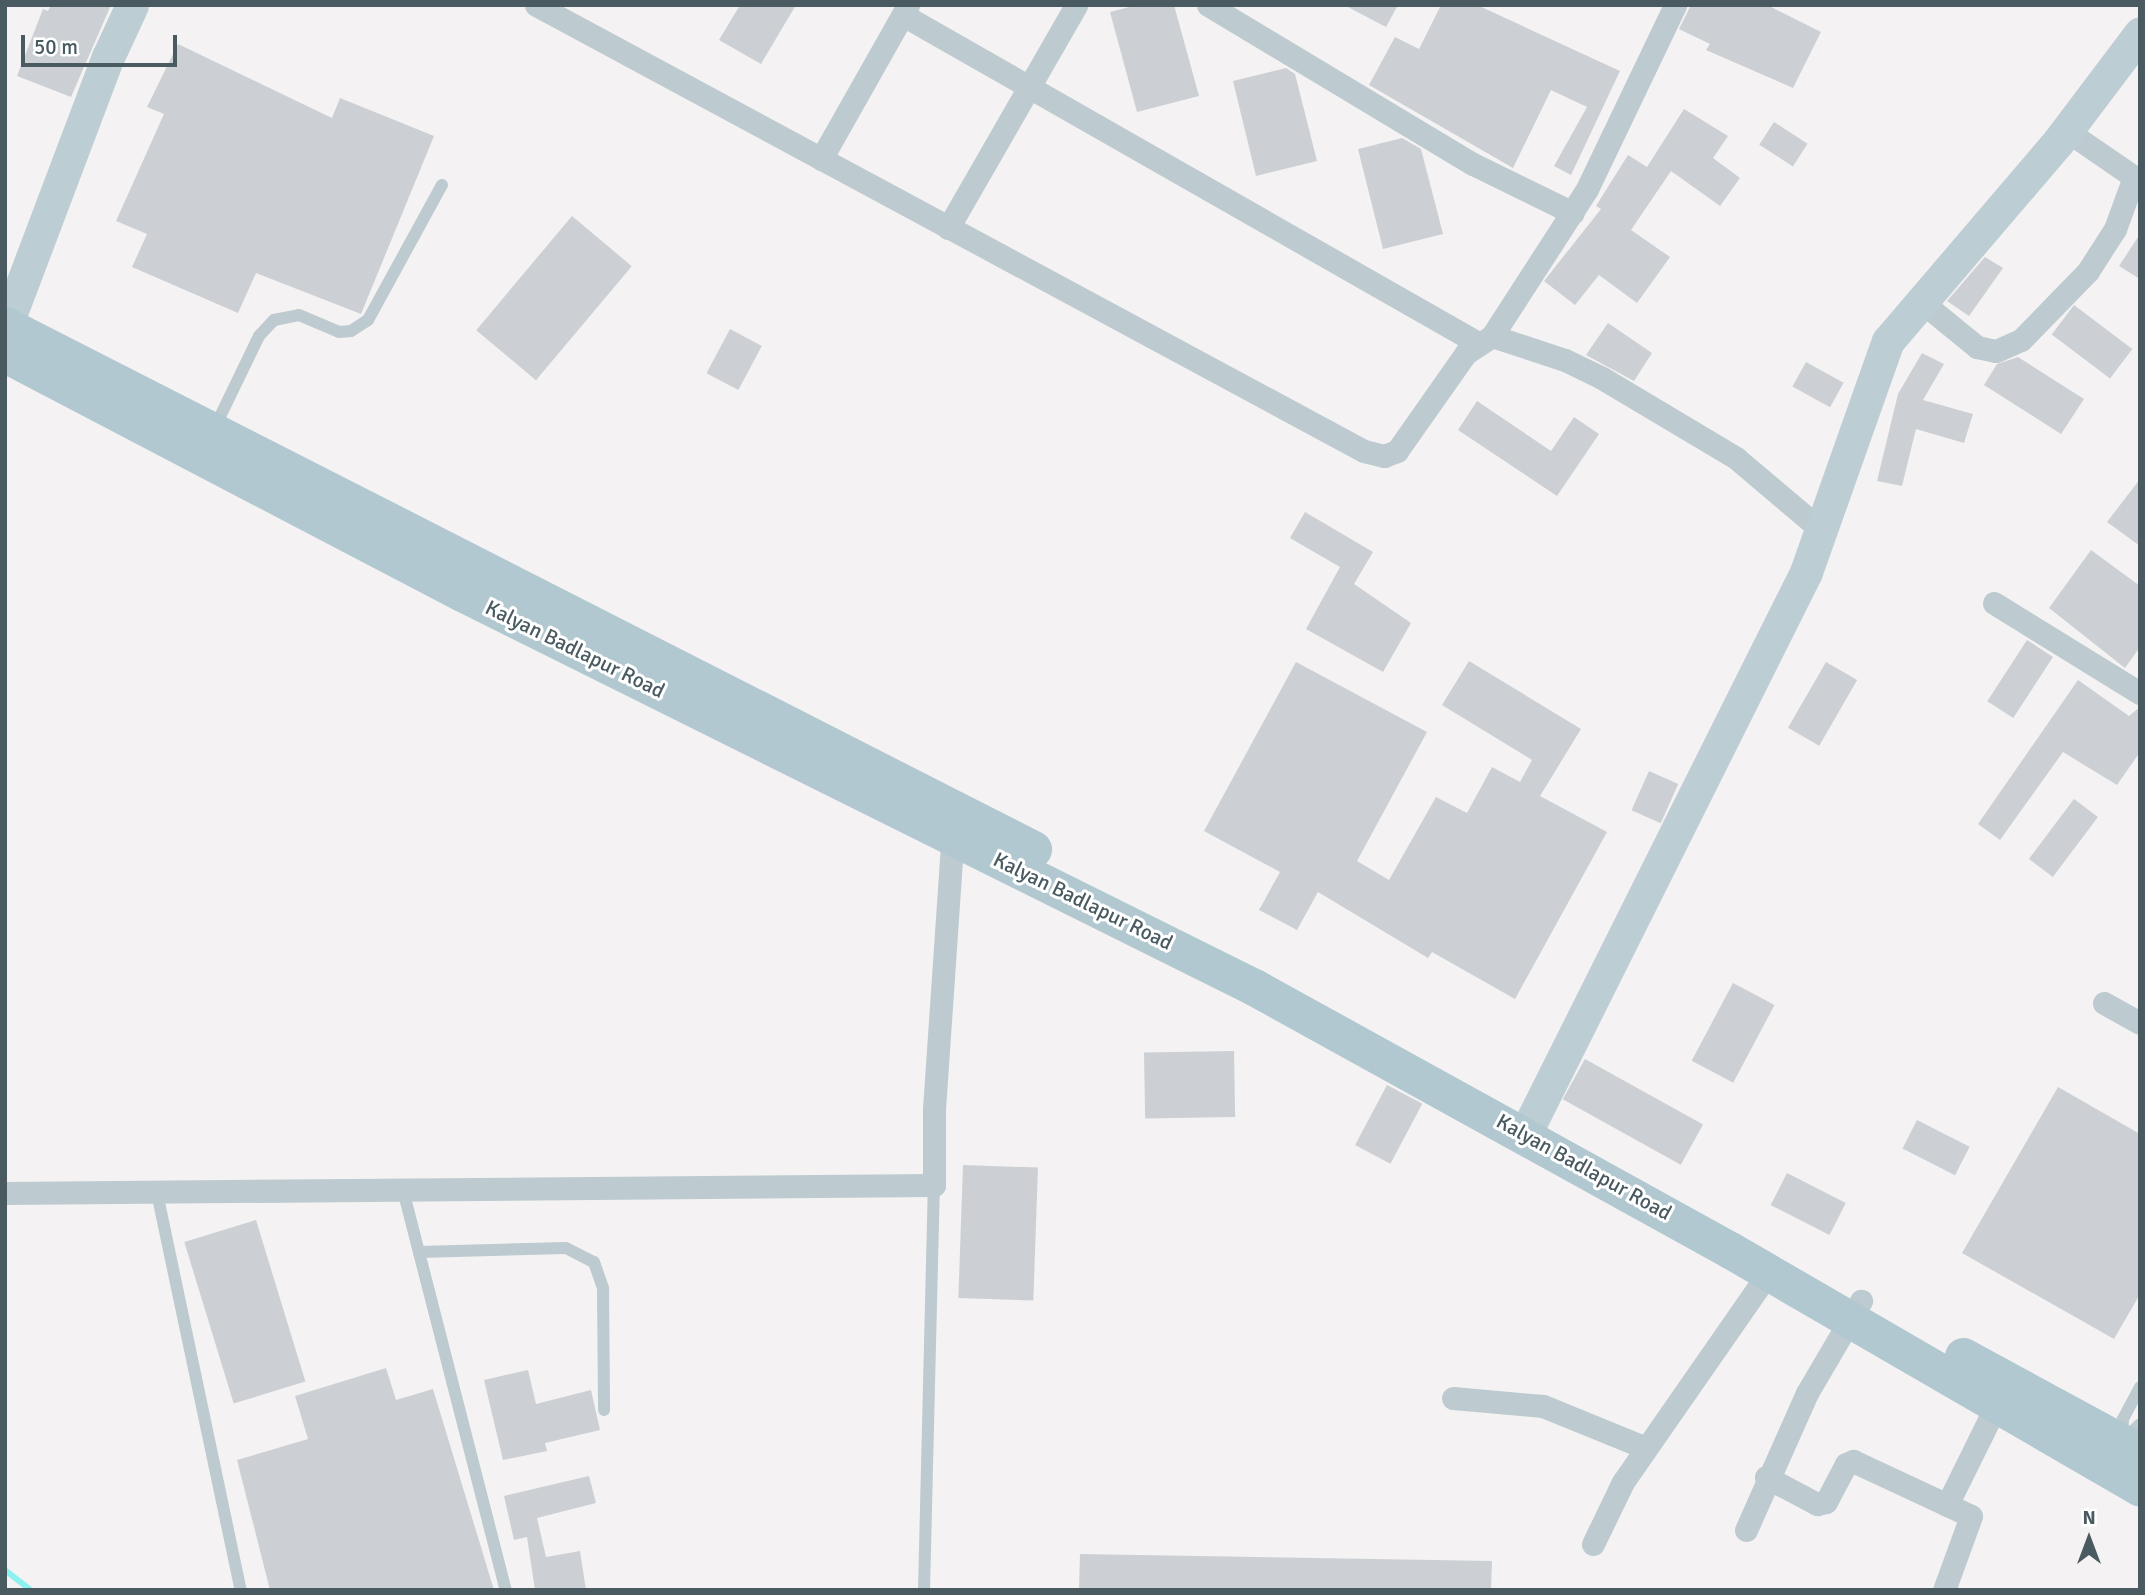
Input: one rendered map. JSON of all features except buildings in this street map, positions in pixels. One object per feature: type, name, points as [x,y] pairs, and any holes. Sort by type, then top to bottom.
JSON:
[{"type":"main road","name":"Kalyan Badlapur Road","points":[[6,333],[214,429],[1529,1127],[1855,1309],[2127,1447],[2140,1488]]},
{"type":"main road","name":"Kalyan Badlapur Road","points":[[6,333],[462,593],[953,821]]},
{"type":"main road","name":"Kalyan Badlapur Road","points":[[1529,1127],[1769,1272],[1855,1309],[1997,1404],[2127,1447]]},
{"type":"street","points":[[6,333],[108,57],[132,5]]},
{"type":"street","points":[[536,5],[1364,451],[1384,456],[1408,440],[1573,213],[1675,5]]},
{"type":"street","points":[[948,228],[1076,5]]},
{"type":"street","points":[[1208,5],[1473,163],[1573,213]]},
{"type":"street","points":[[821,159],[906,10],[1030,85],[1484,339],[1565,360],[1602,378],[1736,458],[1820,528]]},
{"type":"street","points":[[1529,1127],[1806,572],[1888,341],[1923,303],[2137,46]]},
{"type":"street","points":[[1923,303],[1977,347],[1996,351],[2021,340],[2088,271],[2115,229],[2134,177],[2067,131]]},
{"type":"street","points":[[1994,603],[2140,693]]},
{"type":"street","points":[[5,1193],[934,1185],[934,1109],[953,821]]},
{"type":"street","points":[[2104,1003],[2140,1023]]},
{"type":"street","points":[[1593,1544],[1646,1448],[1769,1272]]},
{"type":"street","points":[[1746,1530],[1766,1477],[1855,1309]]},
{"type":"street","points":[[1452,1398],[1543,1406],[1646,1448]]},
{"type":"street","points":[[1947,1505],[1997,1404]]},
{"type":"street","points":[[1766,1477],[1817,1504],[1826,1502],[1846,1464],[1853,1461],[1971,1516],[1972,1523],[1944,1590]]},
{"type":"lane","points":[[214,429],[258,336],[274,320],[299,315],[338,332],[351,331],[368,320],[442,185]]},
{"type":"lane","points":[[924,1590],[934,1185]]},
{"type":"lane","points":[[403,1190],[506,1590]]},
{"type":"lane","points":[[157,1193],[241,1590]]},
{"type":"lane","points":[[419,1252],[566,1248],[594,1262],[603,1288],[604,1410]]},
{"type":"lane","points":[[2127,1447],[2123,1419],[2140,1387]]},
{"type":"waterway","points":[[5,1570],[31,1590]]}]
